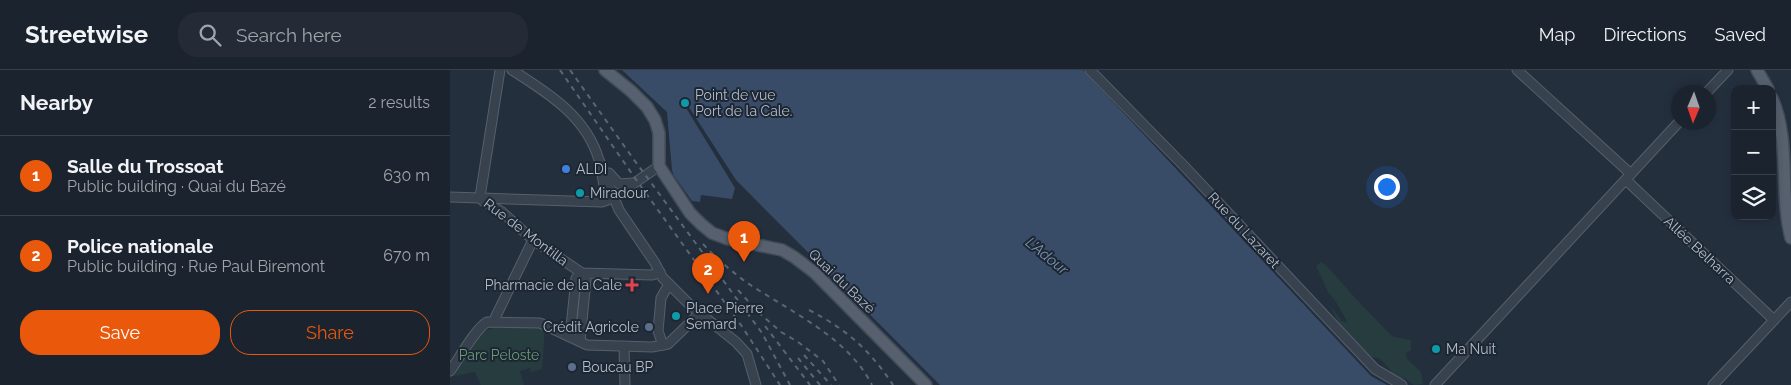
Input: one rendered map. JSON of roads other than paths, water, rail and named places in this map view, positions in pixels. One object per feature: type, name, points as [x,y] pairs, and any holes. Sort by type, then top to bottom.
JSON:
[{"type":"main road","points":[[606,70],[647,107],[655,120],[659,133],[659,166]]},
{"type":"main road","points":[[1757,70],[1766,85]]},
{"type":"main road","points":[[1776,107],[1783,132],[1786,214],[1791,238]]},
{"type":"main road","name":"Quai du Bazé","points":[[659,166],[690,213],[700,224],[712,233],[728,239],[782,250],[794,257],[815,273],[926,385]]},
{"type":"street","points":[[480,197],[500,70]]},
{"type":"street","points":[[512,70],[549,94],[568,110],[588,135],[600,162],[616,183],[623,185],[635,183]]},
{"type":"street","name":"Rue du Lazaret","points":[[1090,70],[1185,166],[1375,369],[1402,385]]},
{"type":"street","name":"Allée Belharra","points":[[1517,70],[1774,320]]},
{"type":"street","points":[[1714,85],[1728,70]]},
{"type":"street","points":[[1435,385],[1672,130]]},
{"type":"street","points":[[600,162],[601,178],[606,195],[613,198],[623,217],[669,284],[699,314],[740,346],[747,354],[756,385]]},
{"type":"street","points":[[450,197],[602,202],[613,198],[659,166]]},
{"type":"street","name":"Rue de Montilla","points":[[480,197],[483,201],[502,212],[533,240],[582,273],[652,275],[660,272]]},
{"type":"street","points":[[495,322],[495,318],[533,240]]},
{"type":"street","points":[[570,337],[576,278],[582,273],[586,280],[580,341]]},
{"type":"street","points":[[663,345],[658,331],[661,298],[669,284]]},
{"type":"street","points":[[1713,385],[1791,302]]},
{"type":"street","points":[[450,371],[484,324],[495,322],[540,323],[587,345],[652,347],[671,341],[699,314]]},
{"type":"street","points":[[624,346],[625,385]]},
{"type":"water","name":"L'Adour","points":[[622,70],[1083,70],[1371,376],[1387,385],[940,385],[736,180],[685,101],[683,103],[735,188],[732,199],[701,195],[700,202],[692,201],[674,176],[672,170],[667,112]]},
{"type":"railway","points":[[560,70],[741,325],[780,385]]},
{"type":"railway","points":[[570,70],[762,333],[790,385]]},
{"type":"railway","points":[[703,244],[746,282],[816,326],[833,339],[861,368],[872,385]]},
{"type":"railway","points":[[738,290],[757,311],[781,332],[823,361],[839,385]]},
{"type":"railway","points":[[809,310],[846,333],[866,351],[893,385]]},
{"type":"railway","points":[[765,326],[810,385]]},
{"type":"railway","points":[[804,355],[831,385]]},
{"type":"railway","points":[[798,358],[820,385]]},
{"type":"place","name":"Point de vue Port de la Cale.","points":[[685,103]]},
{"type":"place","name":"ALDI","points":[[566,169]]},
{"type":"place","name":"Miradour","points":[[580,193]]},
{"type":"place","name":"Salle du Trossoat","points":[[744,262]]},
{"type":"place","name":"Pharmacie de la Cale","points":[[632,285]]},
{"type":"place","name":"Police nationale","points":[[708,294]]},
{"type":"place","name":"Place Pierre Semard","points":[[676,316]]},
{"type":"place","name":"Crédit Agricole","points":[[649,327]]},
{"type":"place","name":"Ma Nuit","points":[[1436,349]]},
{"type":"place","name":"Boucau BP","points":[[572,367]]},
{"type":"park label","name":"Parc Peloste","points":[[499,355]]}]
